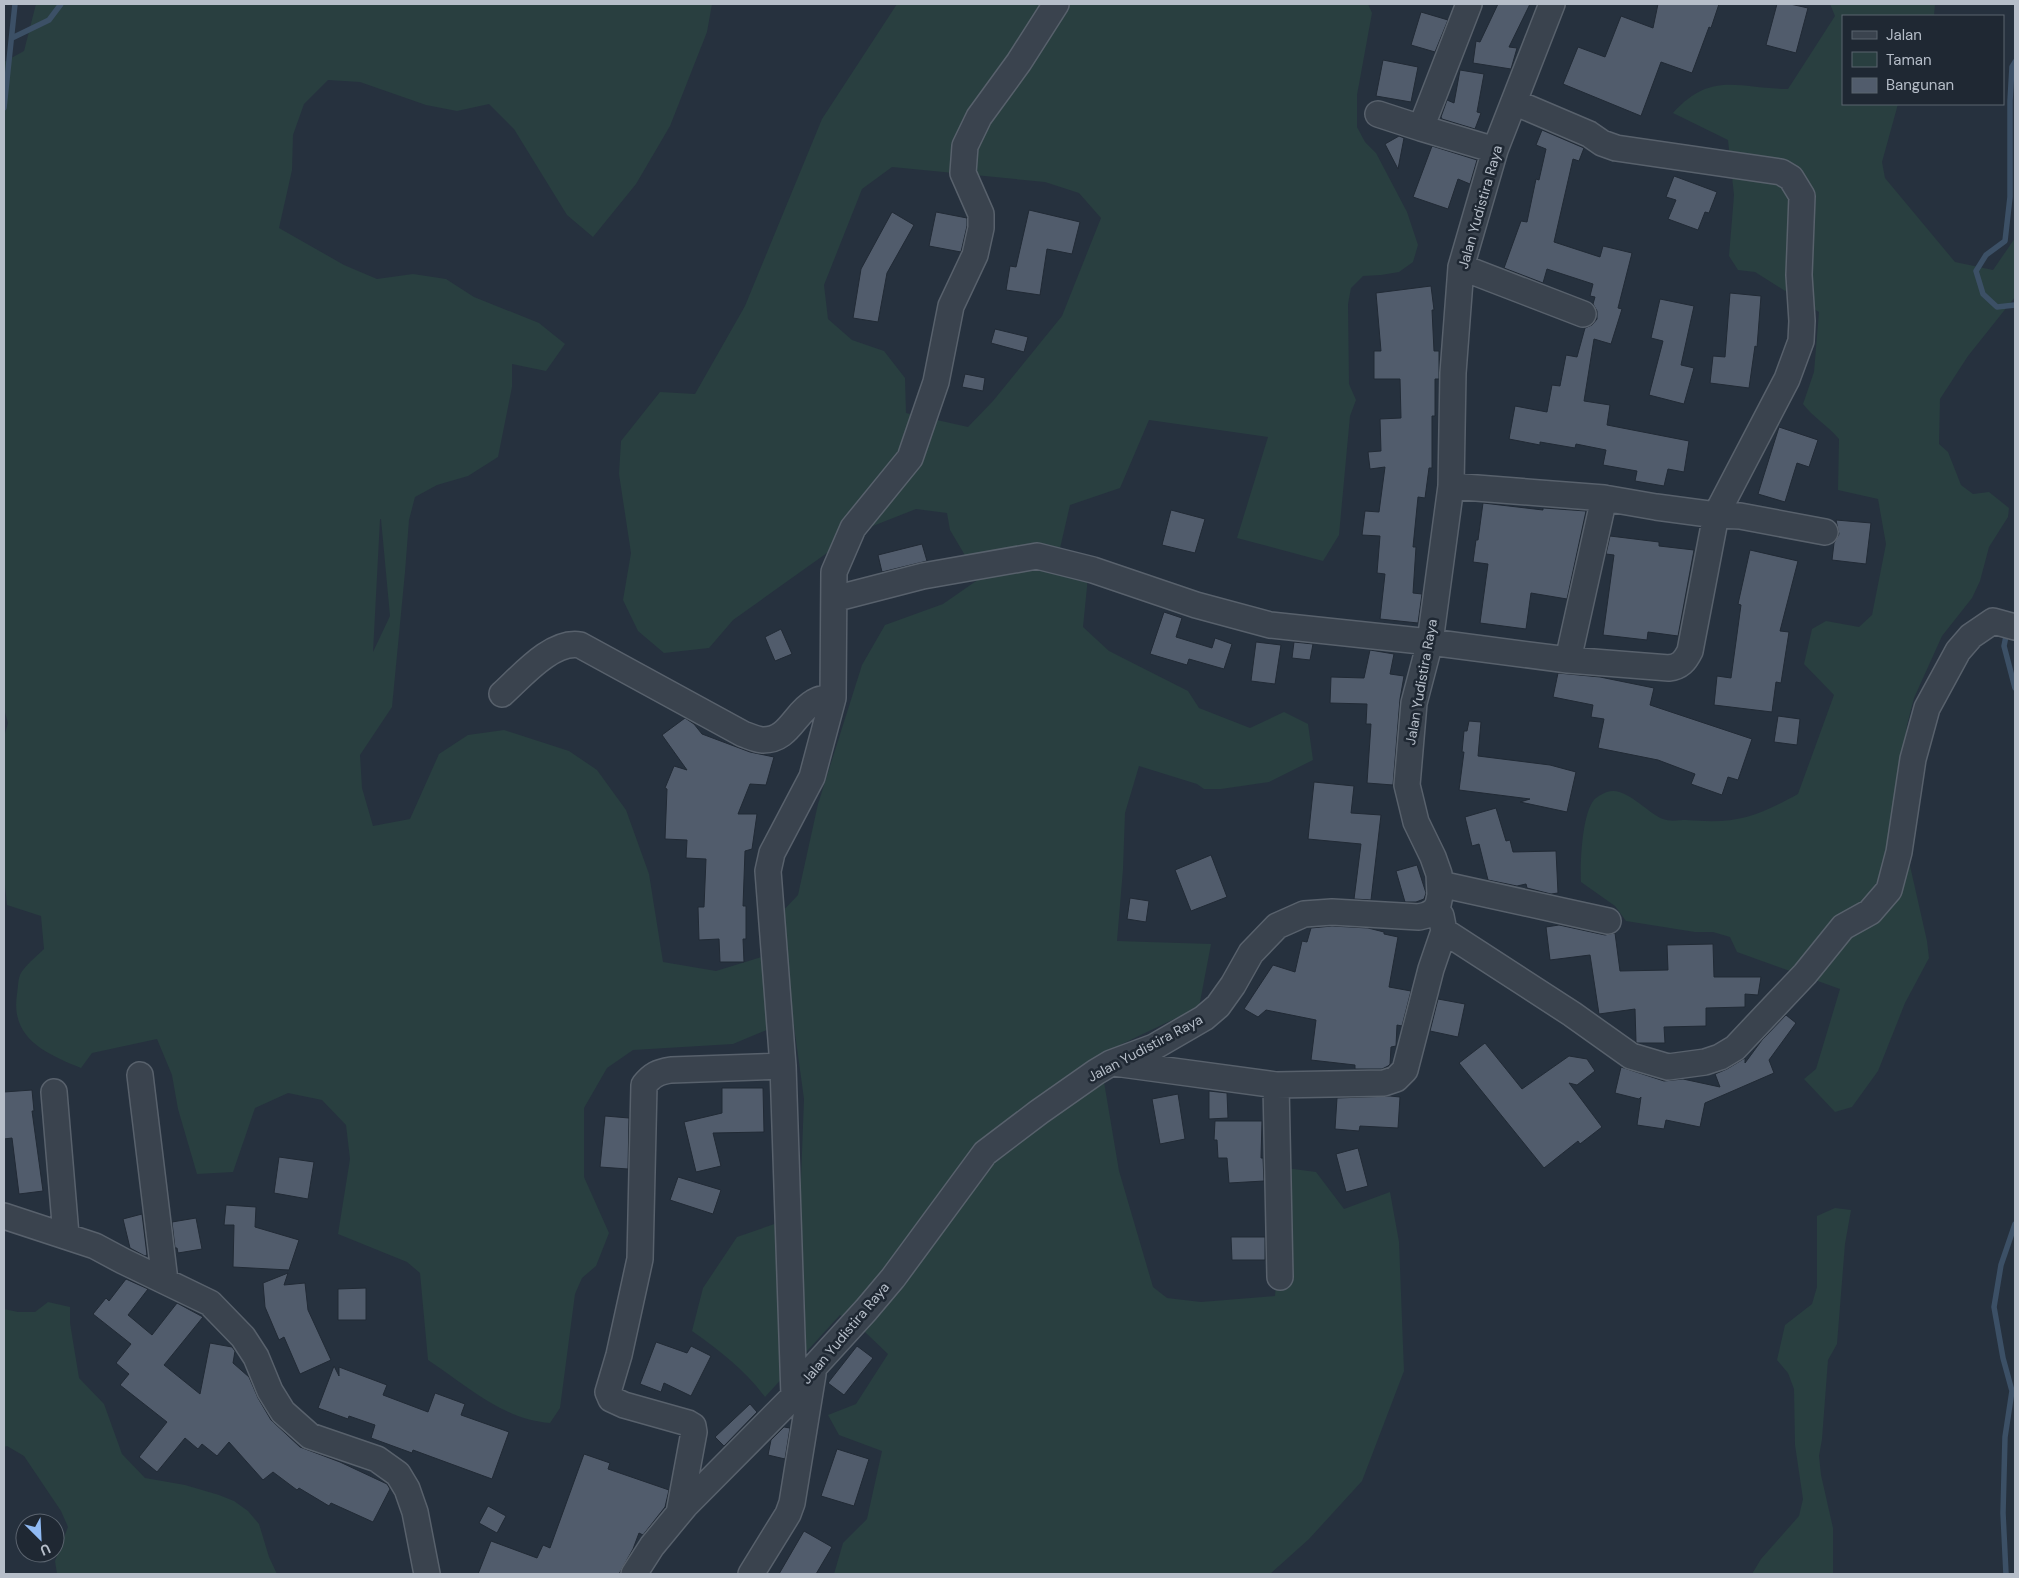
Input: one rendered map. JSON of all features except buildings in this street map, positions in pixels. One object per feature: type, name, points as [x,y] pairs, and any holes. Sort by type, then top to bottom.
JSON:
[{"type":"street","points":[[794,1396],[783,1066],[768,872],[772,853],[812,777],[833,698],[834,572],[853,528],[910,458],[936,382],[951,306],[975,255],[981,214],[963,173],[965,146],[979,117],[1019,62],[1056,4]]},
{"type":"street","points":[[1421,128],[1469,4]]},
{"type":"street","name":"Jalan Yudistira Raya","points":[[634,1574],[652,1546],[679,1513],[794,1396],[814,1367],[893,1278],[985,1153],[1038,1112],[1111,1062],[1154,1046],[1204,1018],[1218,1006],[1251,953],[1277,926],[1304,914],[1332,912],[1419,917],[1434,911],[1438,895],[1439,874],[1416,822],[1407,785],[1414,703],[1430,642],[1450,486],[1453,373],[1461,267],[1495,150],[1552,4]]},
{"type":"street","points":[[834,599],[923,576],[1037,556],[1093,570],[1196,605],[1270,625],[1430,642],[1568,660],[1669,668],[1680,665],[1690,651],[1716,515],[1787,379],[1801,341],[1802,322],[1799,275],[1802,196],[1791,178],[1781,172],[1616,148],[1602,143],[1590,134],[1514,102]]},
{"type":"street","points":[[1378,114],[1495,150]]},
{"type":"street","points":[[1461,267],[1583,314]]},
{"type":"street","points":[[1450,486],[1604,498],[1656,508],[1740,516],[1825,532]]},
{"type":"street","points":[[1568,660],[1604,498]]},
{"type":"street","points":[[1444,931],[1572,1014],[1631,1056],[1668,1067],[1705,1062],[1720,1057],[1735,1048],[1805,974],[1843,927],[1870,912],[1889,890],[1898,852],[1913,758],[1928,708],[1950,665],[1971,636],[1993,621],[2010,625]]},
{"type":"street","points":[[502,694],[537,662],[555,650],[573,644],[580,645],[743,734],[760,740],[771,739],[784,733],[810,705],[823,698],[833,698]]},
{"type":"street","points":[[1111,1062],[1276,1085],[1384,1083],[1401,1075],[1404,1070],[1431,969],[1444,931],[1438,895],[1608,920]]},
{"type":"street","points":[[679,1513],[694,1426],[611,1400],[608,1392],[619,1355],[640,1259],[644,1085],[651,1076],[671,1070],[783,1066]]},
{"type":"street","points":[[140,1074],[165,1281]]},
{"type":"street","points":[[1276,1085],[1280,1277]]},
{"type":"street","points":[[54,1092],[66,1235]]},
{"type":"street","points":[[4,1216],[96,1246],[210,1303],[243,1337],[256,1357],[270,1391],[283,1412],[310,1436],[377,1459],[398,1474],[407,1489],[415,1512],[427,1574]]},
{"type":"street","points":[[751,1574],[788,1514],[792,1503],[814,1367]]},
{"type":"green space","points":[[36,4],[712,4],[707,32],[670,126],[636,184],[593,237],[567,215],[514,129],[489,104],[457,111],[426,105],[360,82],[328,80],[304,104],[293,135],[292,170],[279,228],[344,265],[377,279],[413,274],[446,279],[474,297],[539,323],[565,344],[546,371],[512,364],[512,387],[498,457],[468,476],[437,485],[415,497],[409,520],[392,707],[360,755],[362,788],[373,826],[410,819],[439,754],[468,735],[504,730],[569,751],[597,770],[626,810],[649,874],[663,962],[716,971],[784,950],[780,914],[798,895],[818,804],[862,665],[885,625],[943,604],[979,579],[950,530],[947,513],[916,509],[855,533],[733,620],[709,648],[664,653],[638,631],[623,600],[631,553],[619,474],[621,441],[660,392],[695,394],[745,306],[822,119],[897,4],[1368,4],[1372,13],[1357,95],[1357,127],[1365,142],[1376,153],[1407,212],[1418,245],[1413,262],[1399,272],[1363,276],[1351,288],[1348,304],[1349,384],[1356,400],[1350,416],[1339,535],[1323,561],[1237,538],[1268,437],[1149,420],[1120,488],[1070,505],[1055,570],[1088,577],[1083,627],[1109,651],[1188,691],[1199,708],[1250,728],[1284,712],[1308,724],[1313,760],[1269,782],[1221,789],[1204,789],[1197,784],[1139,766],[1125,813],[1117,941],[1211,944],[1199,1007],[1120,1045],[1104,1082],[1119,1171],[1153,1287],[1167,1298],[1201,1302],[1275,1296],[1286,1168],[1316,1172],[1344,1209],[1390,1192],[1399,1242],[1404,1371],[1362,1481],[1309,1539],[1270,1574],[834,1574],[843,1543],[867,1519],[882,1451],[839,1435],[828,1415],[856,1404],[888,1354],[866,1333],[840,1315],[765,1397],[731,1361],[692,1331],[703,1288],[737,1237],[789,1219],[801,1179],[804,1099],[793,1019],[733,1044],[633,1050],[607,1068],[584,1108],[584,1177],[609,1233],[596,1266],[582,1278],[575,1294],[560,1408],[550,1423],[516,1415],[501,1408],[486,1400],[428,1360],[420,1273],[407,1262],[338,1234],[350,1159],[346,1125],[322,1100],[288,1093],[255,1108],[233,1172],[197,1174],[178,1109],[172,1075],[157,1039],[92,1053],[81,1068],[44,1050],[25,1033],[19,1023],[16,1010],[18,982],[24,968],[44,949],[41,916],[7,905],[4,876],[4,737],[8,723],[4,709],[4,62],[24,51]],"holes":[[[892,167],[1045,182],[1079,193],[1101,218],[1062,316],[993,401],[968,427],[906,413],[905,378],[884,351],[852,340],[828,319],[824,285],[862,189]],[[380,519],[390,616],[373,652]]]},
{"type":"green space","points":[[1830,4],[1935,4],[1934,15],[1842,15],[1842,105],[1898,105],[1882,162],[1885,178],[1955,262],[1993,270],[2015,238],[2015,297],[1968,356],[1940,399],[1939,444],[1948,452],[1961,485],[1973,494],[1989,492],[2009,508],[2008,517],[1989,547],[1980,581],[1972,598],[1942,636],[1914,698],[1907,725],[1891,840],[1908,857],[1927,941],[1929,958],[1905,1003],[1878,1071],[1852,1107],[1835,1112],[1804,1079],[1816,1069],[1840,989],[1737,952],[1730,937],[1713,932],[1695,932],[1626,921],[1615,906],[1581,882],[1581,874],[1584,827],[1587,816],[1594,800],[1607,792],[1621,792],[1657,816],[1672,821],[1719,821],[1745,818],[1769,809],[1798,794],[1834,695],[1804,664],[1812,629],[1826,621],[1859,627],[1872,615],[1886,544],[1878,499],[1838,490],[1839,439],[1803,404],[1814,372],[1819,312],[1755,272],[1738,270],[1729,256],[1734,195],[1728,140],[1673,113],[1687,100],[1701,91],[1714,87],[1740,85],[1788,89],[1835,16]]},
{"type":"green space","points":[[1835,1208],[1851,1210],[1845,1244],[1837,1344],[1828,1360],[1819,1456],[1821,1475],[1833,1528],[1833,1574],[1752,1574],[1761,1559],[1799,1516],[1803,1499],[1795,1445],[1794,1389],[1788,1373],[1777,1360],[1785,1325],[1812,1304],[1817,1287],[1817,1216]]},
{"type":"green space","points":[[48,1302],[70,1307],[70,1323],[79,1378],[104,1404],[122,1454],[145,1478],[185,1485],[219,1495],[234,1501],[248,1511],[259,1524],[269,1557],[277,1574],[57,1574],[55,1563],[65,1563],[65,1535],[68,1527],[65,1513],[62,1513],[24,1456],[7,1446],[4,1447],[4,1309],[18,1312],[35,1312]]},
{"type":"waterway","points":[[4,108],[15,4]]},
{"type":"waterway","points":[[12,38],[49,20],[61,4]]},
{"type":"waterway","points":[[2015,62],[2012,67],[2010,101],[2010,197],[2005,241],[1986,255],[1976,271],[1983,294],[1997,307],[2015,305]]},
{"type":"waterway","points":[[2007,631],[2004,646],[2015,688]]},
{"type":"waterway","points":[[2006,1574],[2003,1513],[2005,1437],[2012,1391],[2003,1358],[1994,1307],[2001,1265],[2015,1224]]}]
